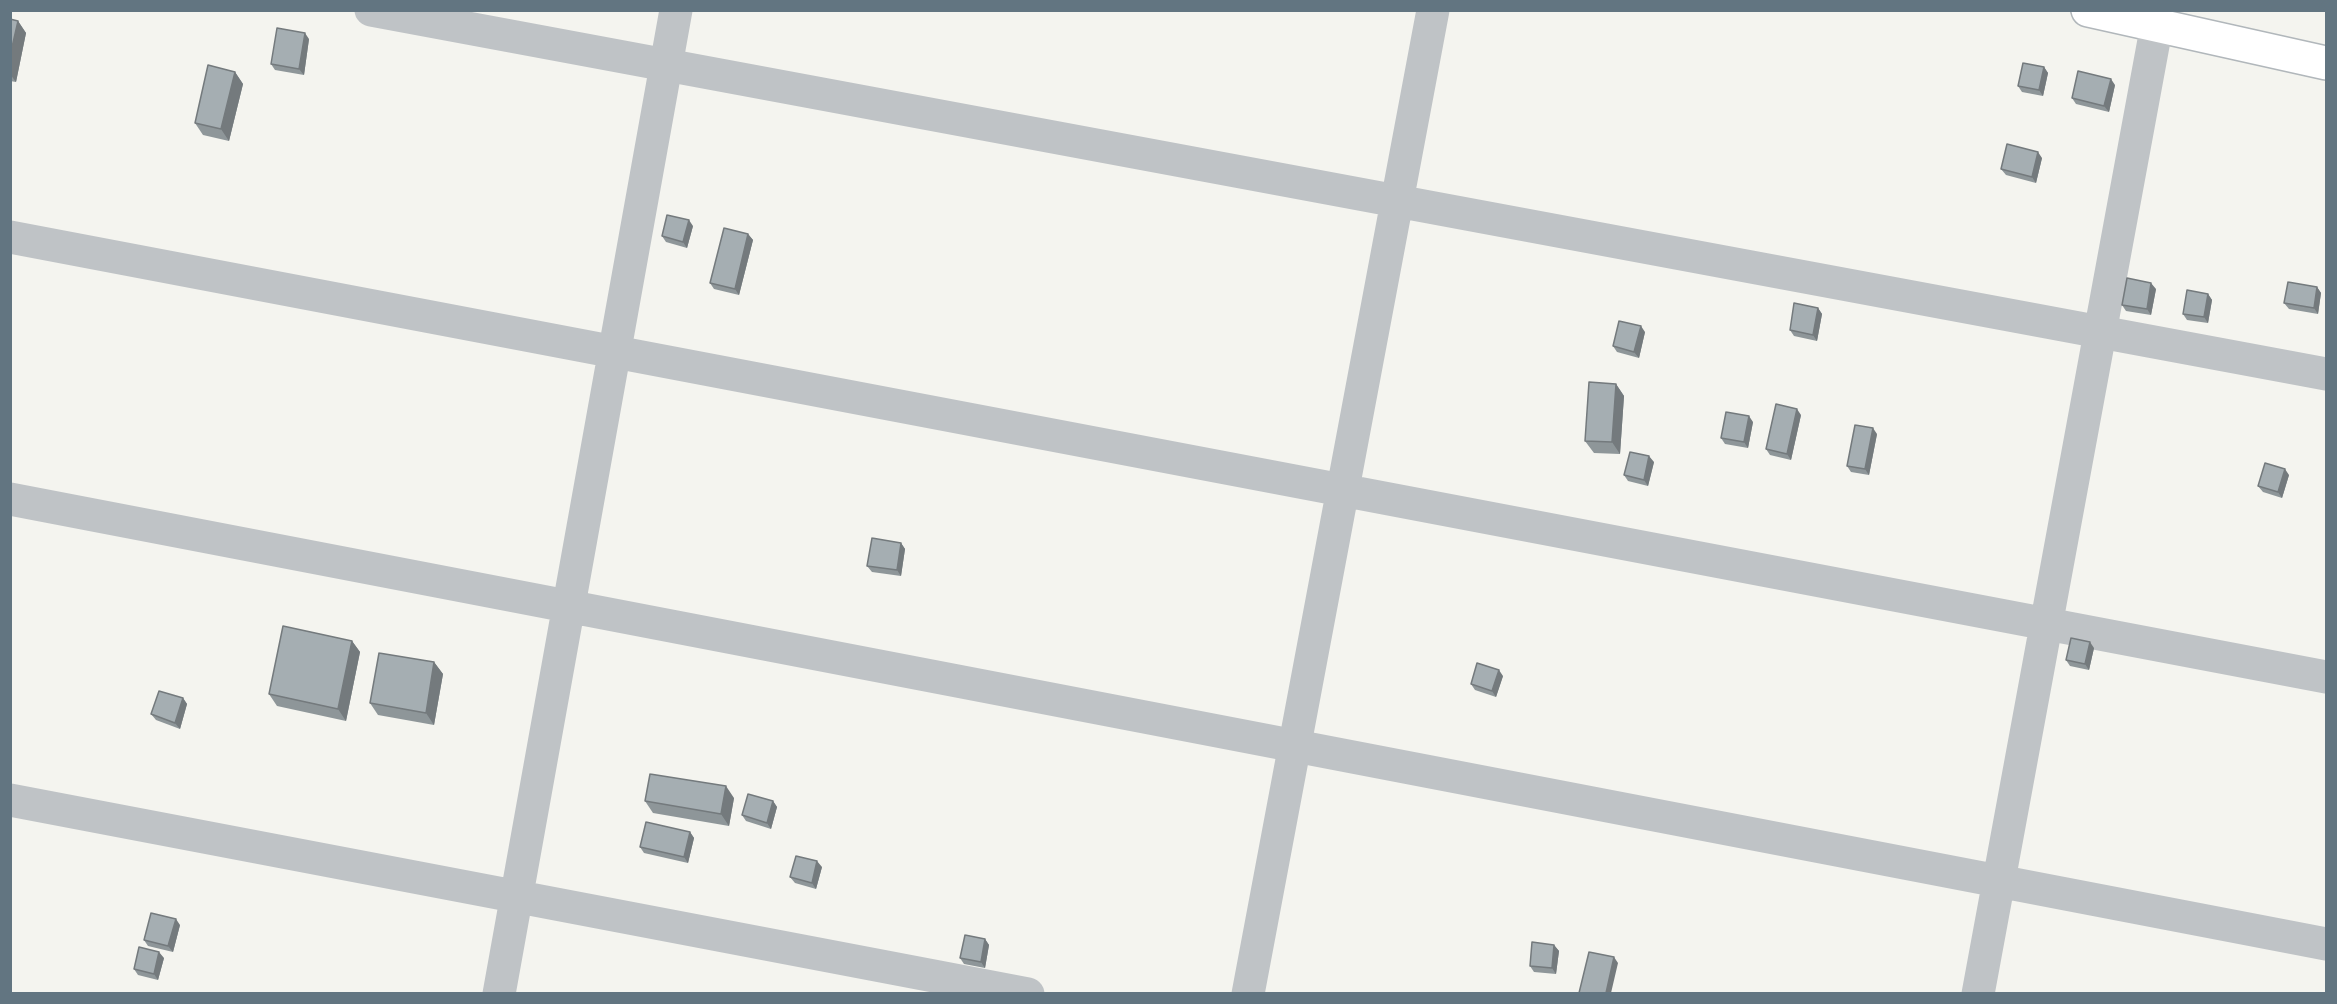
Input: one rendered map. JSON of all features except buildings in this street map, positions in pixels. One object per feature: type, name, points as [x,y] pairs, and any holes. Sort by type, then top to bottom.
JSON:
[{"type":"street","points":[[371,10],[2326,374]]},
{"type":"street","points":[[499,993],[676,10]]},
{"type":"street","points":[[1248,993],[1433,10]]},
{"type":"street","points":[[2088,10],[2326,63]]},
{"type":"street","points":[[1978,993],[2157,24]]},
{"type":"street","points":[[10,237],[2326,677]]},
{"type":"street","points":[[10,499],[2326,944]]},
{"type":"street","points":[[10,800],[1028,993]]}]
